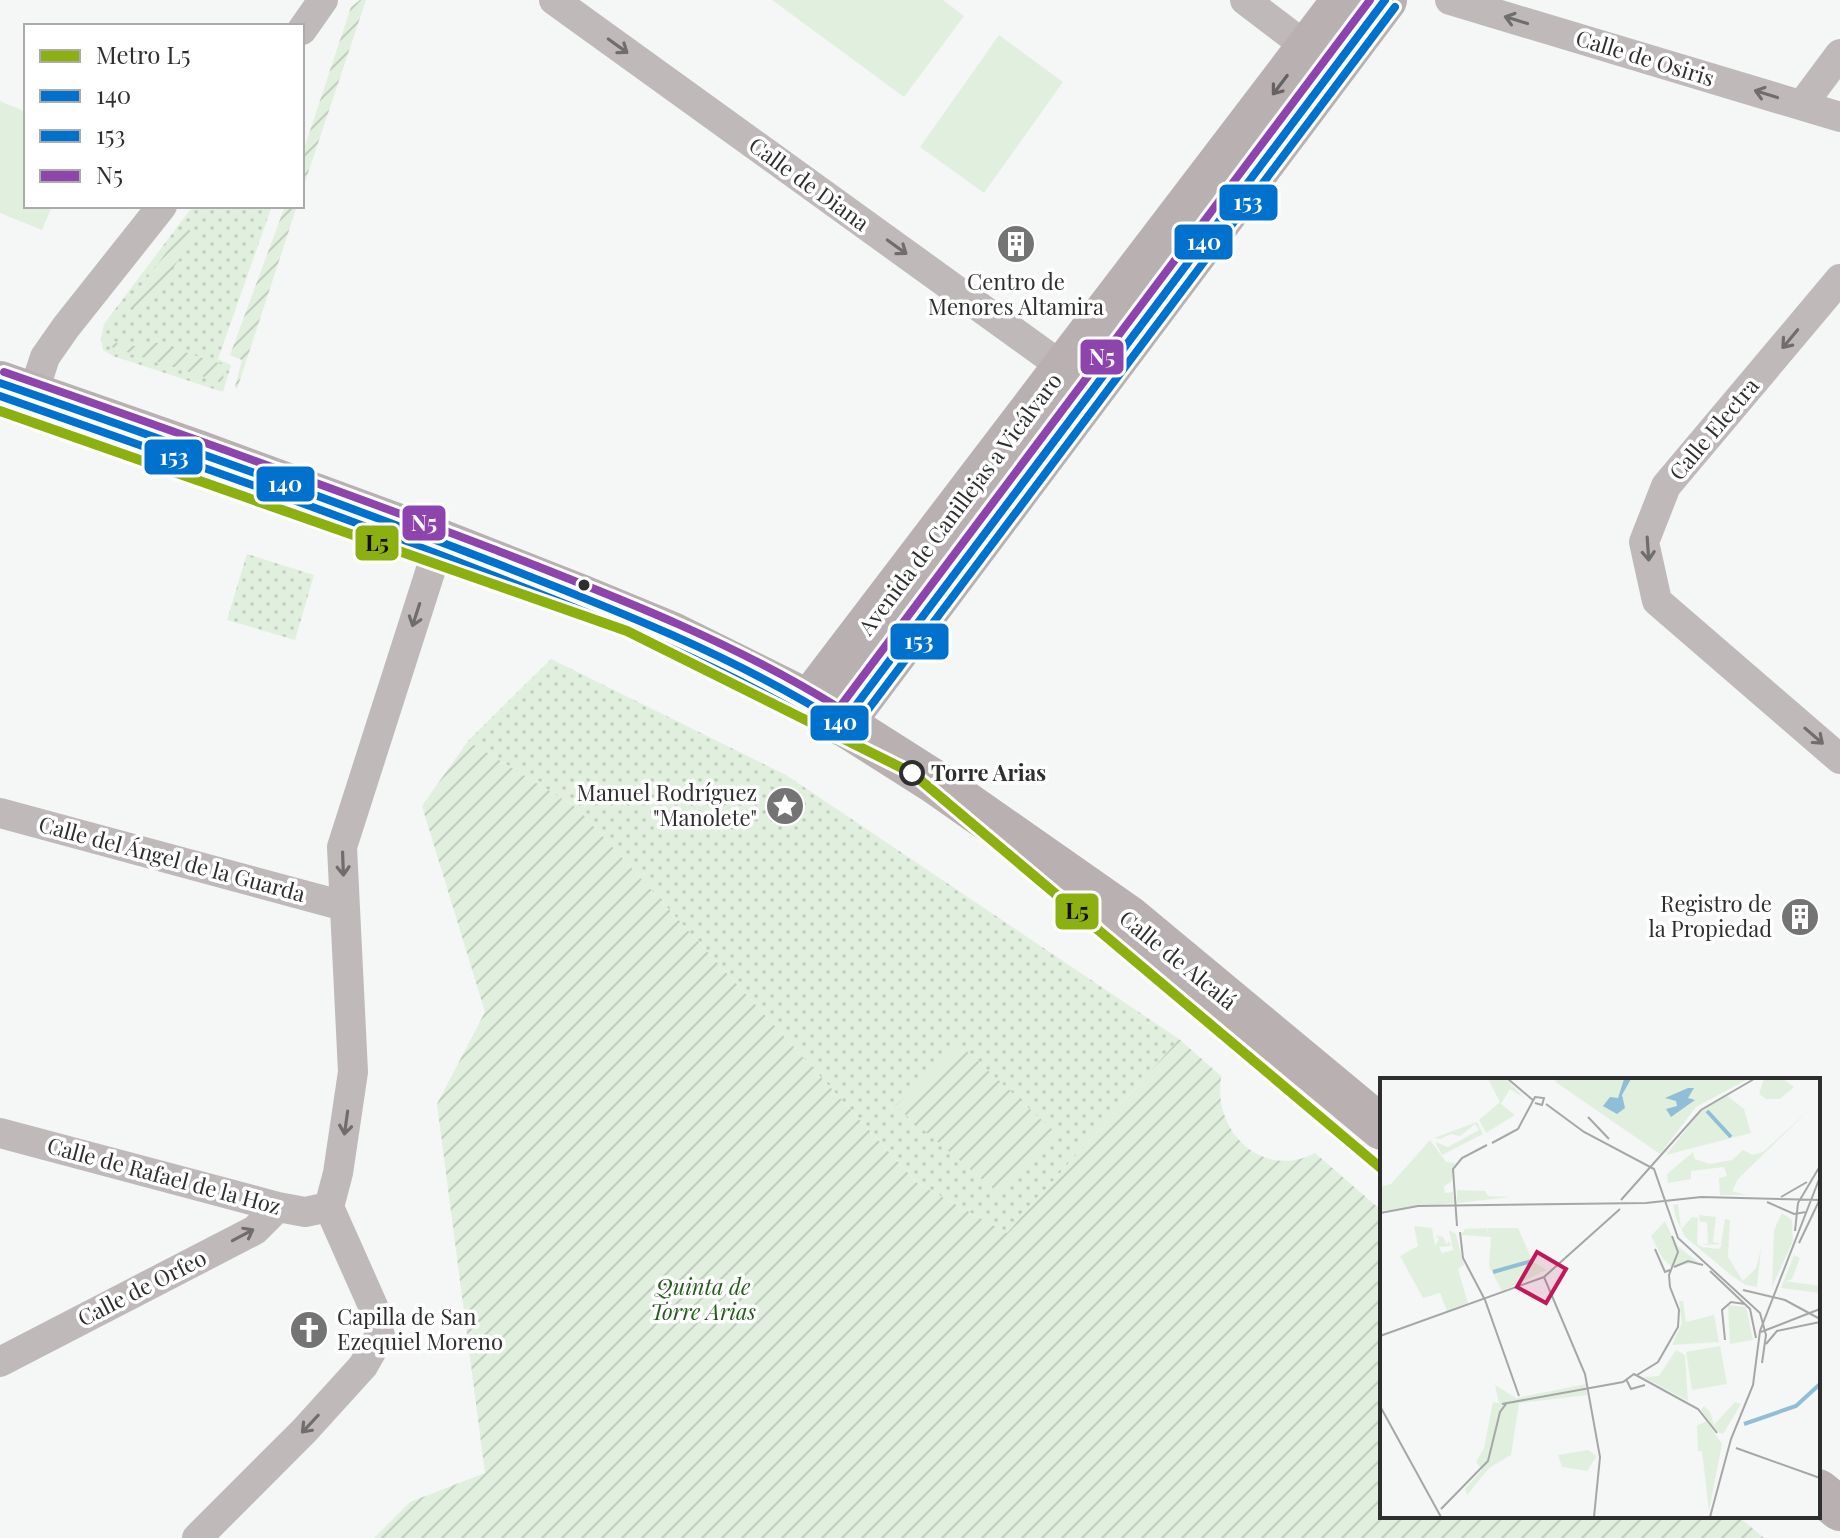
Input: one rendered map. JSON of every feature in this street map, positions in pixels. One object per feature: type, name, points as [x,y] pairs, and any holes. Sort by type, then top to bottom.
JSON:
[{"type":"main road","name":"Avenida de Canillejas a Vicálvaro","points":[[826,713],[1064,368],[1344,0]]},
{"type":"main road","name":"Avenida de Canillejas a Vicálvaro","points":[[826,713],[1385,0]]},
{"type":"main road","name":"Calle de Alcalá","points":[[16,388],[440,541],[670,633],[826,713],[935,782],[1128,917],[1380,1126]]},
{"type":"main road","points":[[1820,1493],[1840,1509]]},
{"type":"street","points":[[302,24],[303,0]]},
{"type":"street","points":[[304,27],[323,0]]},
{"type":"street","name":"Calle de Diana","points":[[554,0],[1064,368]]},
{"type":"street","points":[[1245,0],[1308,48]]},
{"type":"street","name":"Calle de Osiris","points":[[1450,0],[1840,117]]},
{"type":"street","points":[[1802,105],[1840,54]]},
{"type":"street","points":[[16,388],[45,357],[160,208]]},
{"type":"street","name":"Calle Electra","points":[[1840,279],[1666,486],[1644,542],[1657,601],[1840,759]]},
{"type":"street","points":[[197,1538],[304,1431],[363,1366],[380,1336],[373,1306],[329,1207],[338,1173],[353,1072],[342,847],[440,541]]},
{"type":"street","name":"Calle del Ángel de la Guarda","points":[[0,813],[344,906]]},
{"type":"street","name":"Calle de Rafael de la Hoz","points":[[0,1133],[278,1207],[305,1212],[329,1207]]},
{"type":"street","name":"Calle de Orfeo","points":[[0,1362],[255,1230],[278,1207]]},
{"type":"green space","points":[[360,0],[366,0],[304,185],[304,149],[351,7]]},
{"type":"green space","points":[[772,0],[943,0],[964,16],[904,97]]},
{"type":"green space","points":[[999,35],[1063,82],[984,193],[920,147]]},
{"type":"green space","points":[[0,101],[24,111],[24,208],[51,208],[42,230],[0,213]]},
{"type":"green space","points":[[191,208],[271,208],[218,359],[231,365],[223,392],[113,356],[103,350],[101,338],[104,324]]},
{"type":"green space","points":[[284,208],[296,208],[237,389],[242,360],[230,355]]},
{"type":"green space","points":[[185,227],[196,235],[145,308],[125,308]]},
{"type":"green space","points":[[110,342],[135,346],[154,342],[224,365],[223,383],[108,346]]},
{"type":"green space","points":[[247,554],[314,575],[295,640],[227,620]]},
{"type":"green space","points":[[551,659],[786,775],[1179,1039],[1007,1233],[917,1183],[577,808],[468,741]]},
{"type":"green space","name":"Quinta de Torre Arias","points":[[468,741],[577,808],[917,1183],[1007,1233],[1179,1039],[1221,1076],[1224,1114],[1230,1128],[1249,1149],[1260,1156],[1287,1161],[1315,1153],[1380,1209],[1380,1518],[1740,1518],[1764,1538],[374,1538],[410,1502],[485,1473],[437,1104],[485,1012],[422,806]]},
{"type":"green space","points":[[960,1045],[1055,1132],[996,1191],[895,1106]]},
{"type":"metro line","name":"L5","points":[[0,411],[627,631],[912,773],[1380,1167]]},
{"type":"transit line","name":"N5","points":[[4,372],[310,481],[582,584],[714,640],[839,708],[1370,0]]},
{"type":"transit line","name":"140","points":[[0,383],[304,491],[576,595],[712,653],[842,724],[1385,0]]},
{"type":"transit line","name":"153","points":[[0,396],[300,502],[571,606],[707,665],[837,735],[845,736],[852,731],[1395,7]]},
{"type":"place","name":"Centro de Menores Altamira","points":[[1016,244]]},
{"type":"place","name":"Torre Arias","points":[[912,773]]},
{"type":"place","name":"Manuel Rodríguez \"Manolete\"","points":[[785,806]]},
{"type":"place","name":"Registro de la Propiedad","points":[[1800,917]]},
{"type":"place","name":"Capilla de San Ezequiel Moreno","points":[[309,1330]]}]
